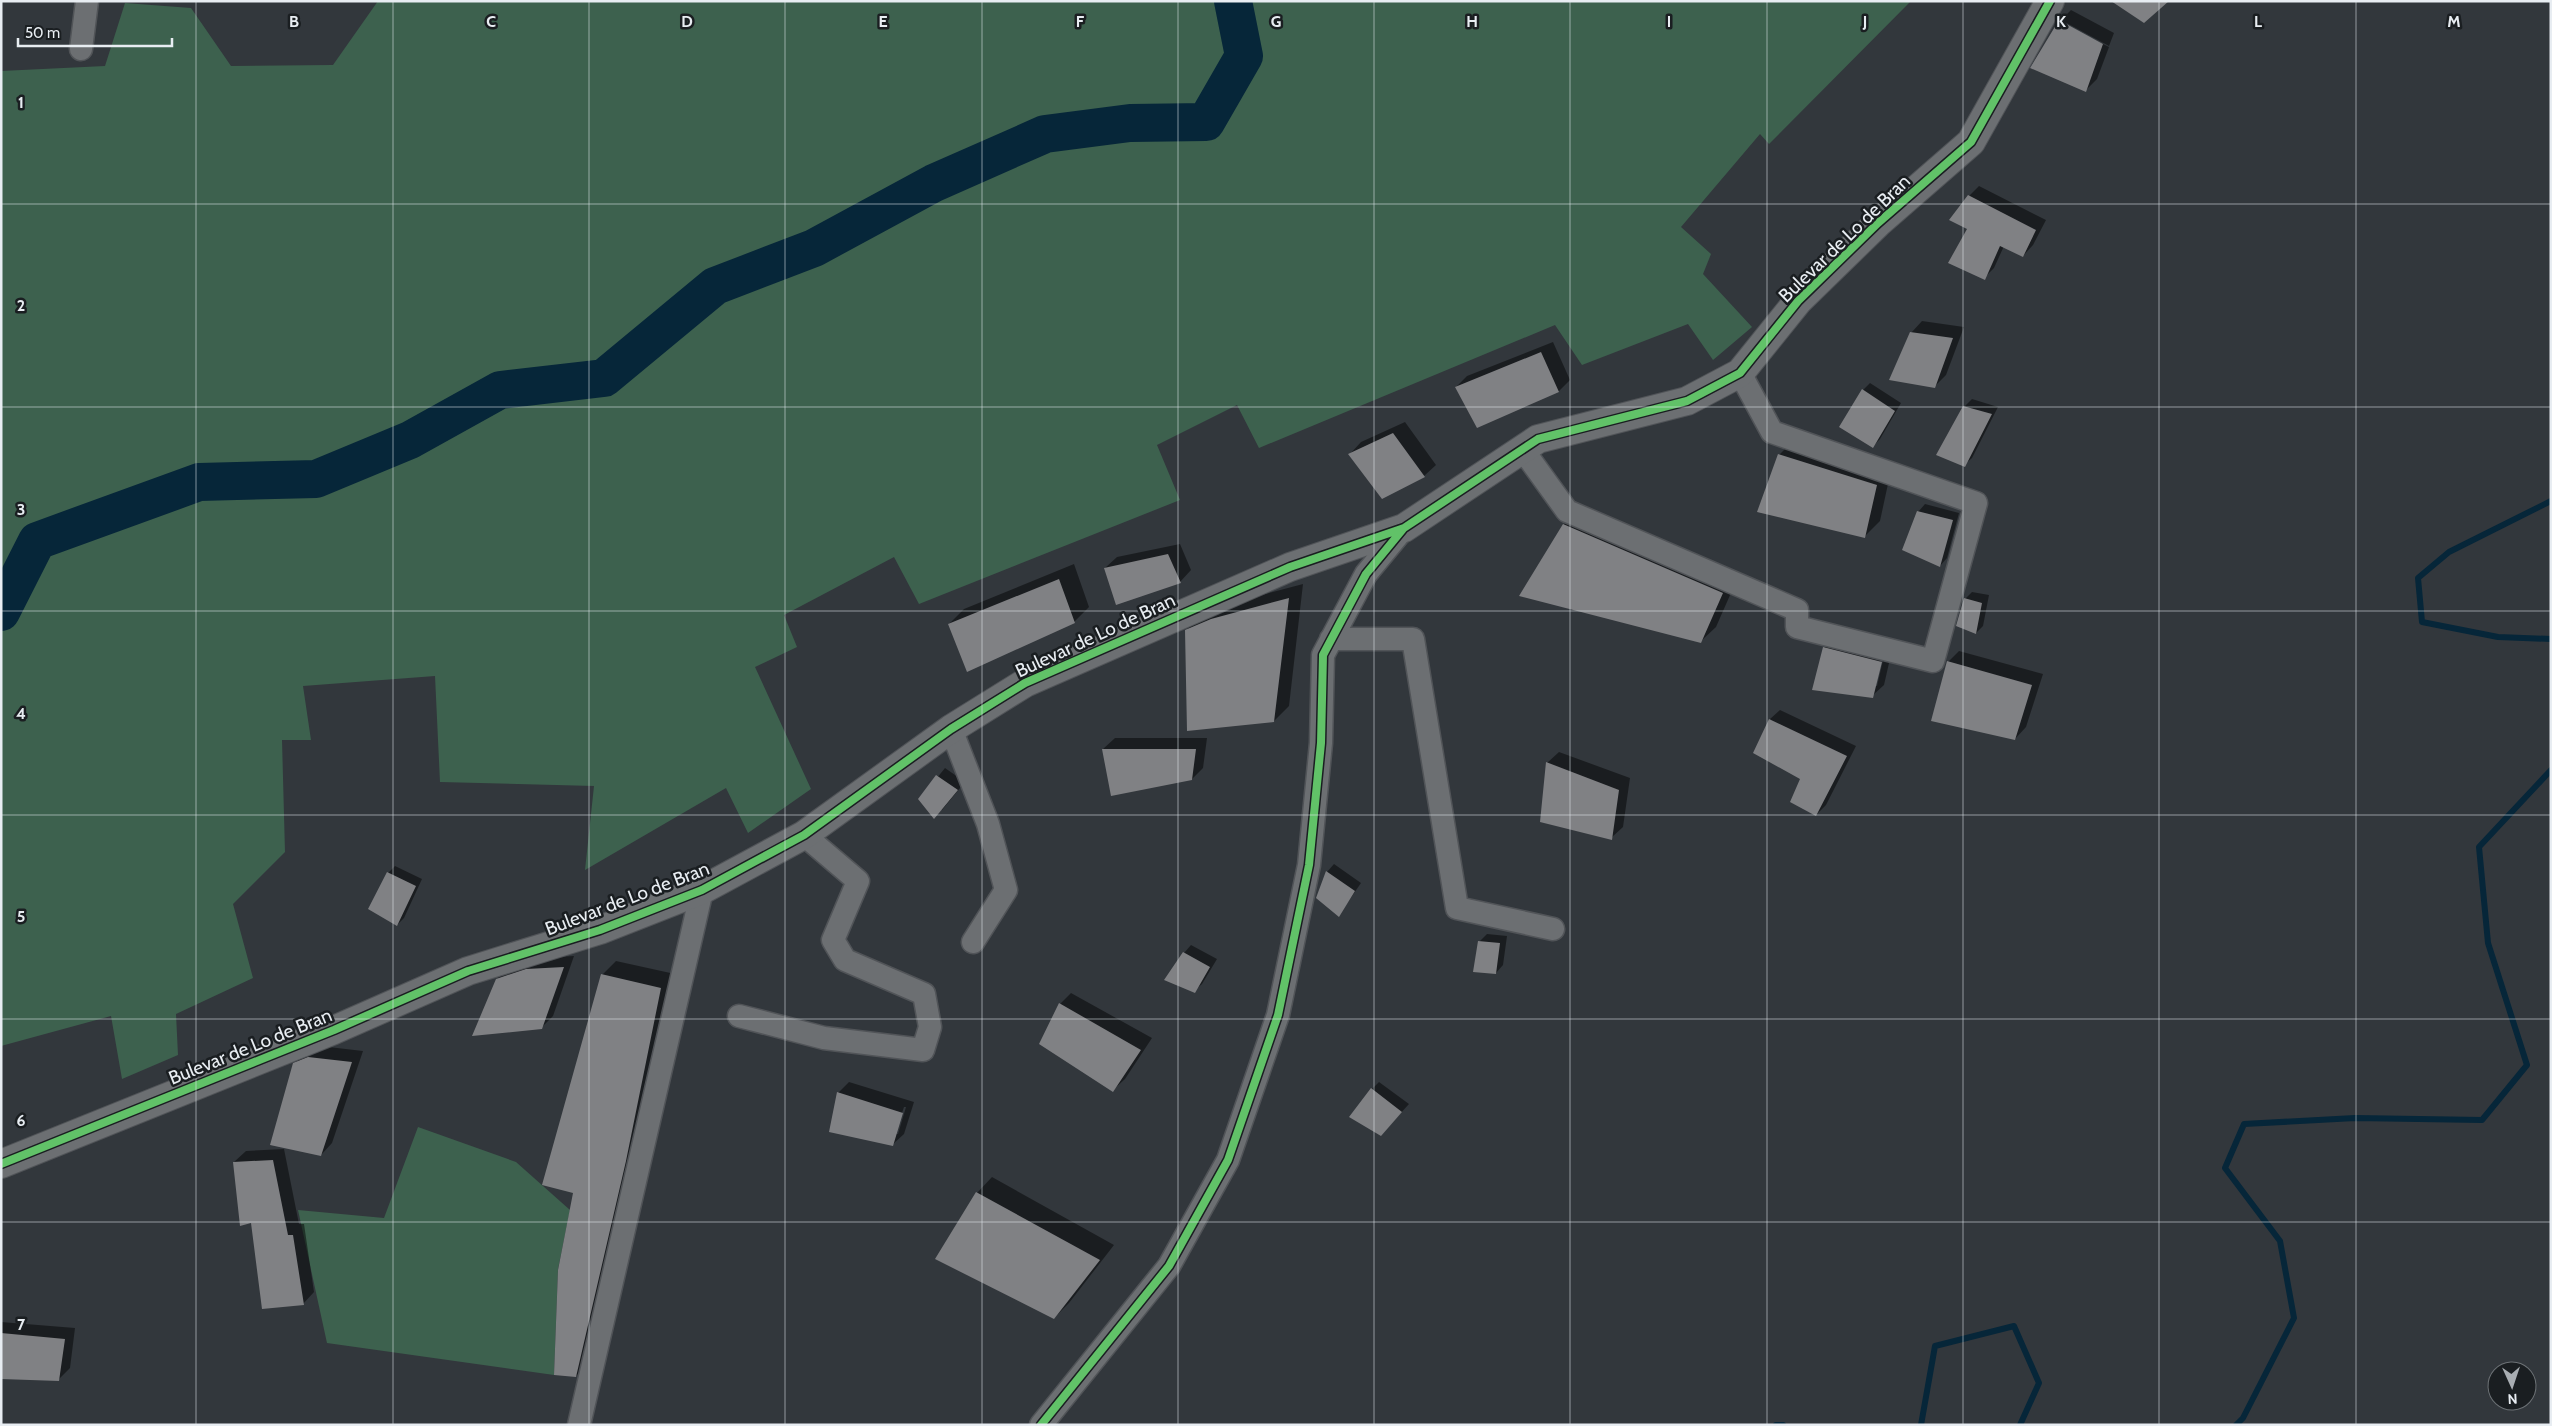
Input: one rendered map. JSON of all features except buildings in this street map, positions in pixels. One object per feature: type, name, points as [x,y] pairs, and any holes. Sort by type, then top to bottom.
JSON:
[{"type":"street","points":[[81,49],[87,1]]},
{"type":"street","name":"Bulevar de Lo de Bran","points":[[1,1164],[334,1030],[468,971],[600,930],[702,890],[804,835],[951,729],[1025,683],[1174,616],[1290,567],[1404,528],[1538,439],[1687,401],[1740,373],[1798,301],[1878,223],[1972,142],[2050,1]]},
{"type":"street","points":[[1522,450],[1567,512],[1797,610],[1798,627],[1933,661],[1976,503],[1772,432],[1740,373]]},
{"type":"street","points":[[1041,1425],[1170,1266],[1228,1160],[1278,1015],[1309,865],[1321,743],[1323,654],[1366,574],[1404,528]]},
{"type":"street","points":[[1331,639],[1413,639],[1457,908],[1553,929]]},
{"type":"street","points":[[951,729],[988,824],[1006,890],[973,942]]},
{"type":"street","points":[[739,1016],[824,1038],[924,1050],[930,1028],[924,994],[845,960],[833,940],[858,881],[804,835]]},
{"type":"street","points":[[579,1425],[702,890]]},
{"type":"green space","points":[[378,1],[1911,1],[1769,144],[1760,134],[1681,227],[1711,254],[1703,274],[1752,327],[1713,360],[1688,324],[1582,365],[1555,325],[1259,448],[1237,405],[1157,445],[1180,500],[919,604],[894,557],[784,615],[797,647],[755,667],[811,789],[748,833],[726,788],[585,870],[594,786],[440,782],[435,676],[303,686],[311,740],[282,740],[285,852],[233,904],[253,978],[176,1014],[178,1055],[122,1079],[111,1016],[1,1046],[1,71],[105,66],[125,3],[191,8],[231,66],[333,65]]},
{"type":"green space","points":[[418,1127],[516,1162],[570,1210],[558,1269],[554,1375],[327,1343],[298,1210],[384,1218]]},
{"type":"waterway","points":[[1,612],[37,541],[199,482],[316,479],[410,440],[500,390],[604,378],[715,286],[814,248],[934,183],[1045,134],[1130,123],[1206,122],[1244,56],[1233,1]]},
{"type":"waterway","points":[[2551,501],[2449,552],[2418,578],[2422,622],[2498,637],[2551,639]]},
{"type":"waterway","points":[[2236,1425],[2243,1418],[2294,1318],[2280,1241],[2225,1168],[2244,1124],[2355,1118],[2482,1120],[2527,1065],[2488,943],[2479,847],[2551,770]]},
{"type":"waterway","points":[[1921,1425],[1935,1346],[2014,1326],[2039,1383],[2020,1425]]},
{"type":"waterway","points":[[1776,1425],[1783,1425]]},
{"type":"cycle path","points":[[1,1164],[334,1030],[468,971],[600,930],[702,890],[804,835],[951,729],[1025,683],[1290,567],[1404,528],[1538,439],[1687,401],[1740,373],[1798,301],[1878,223],[1971,142],[2050,1]]},
{"type":"cycle path","points":[[1041,1425],[1169,1266],[1228,1160],[1278,1015],[1309,865],[1321,743],[1323,655],[1366,574],[1403,529]]}]
